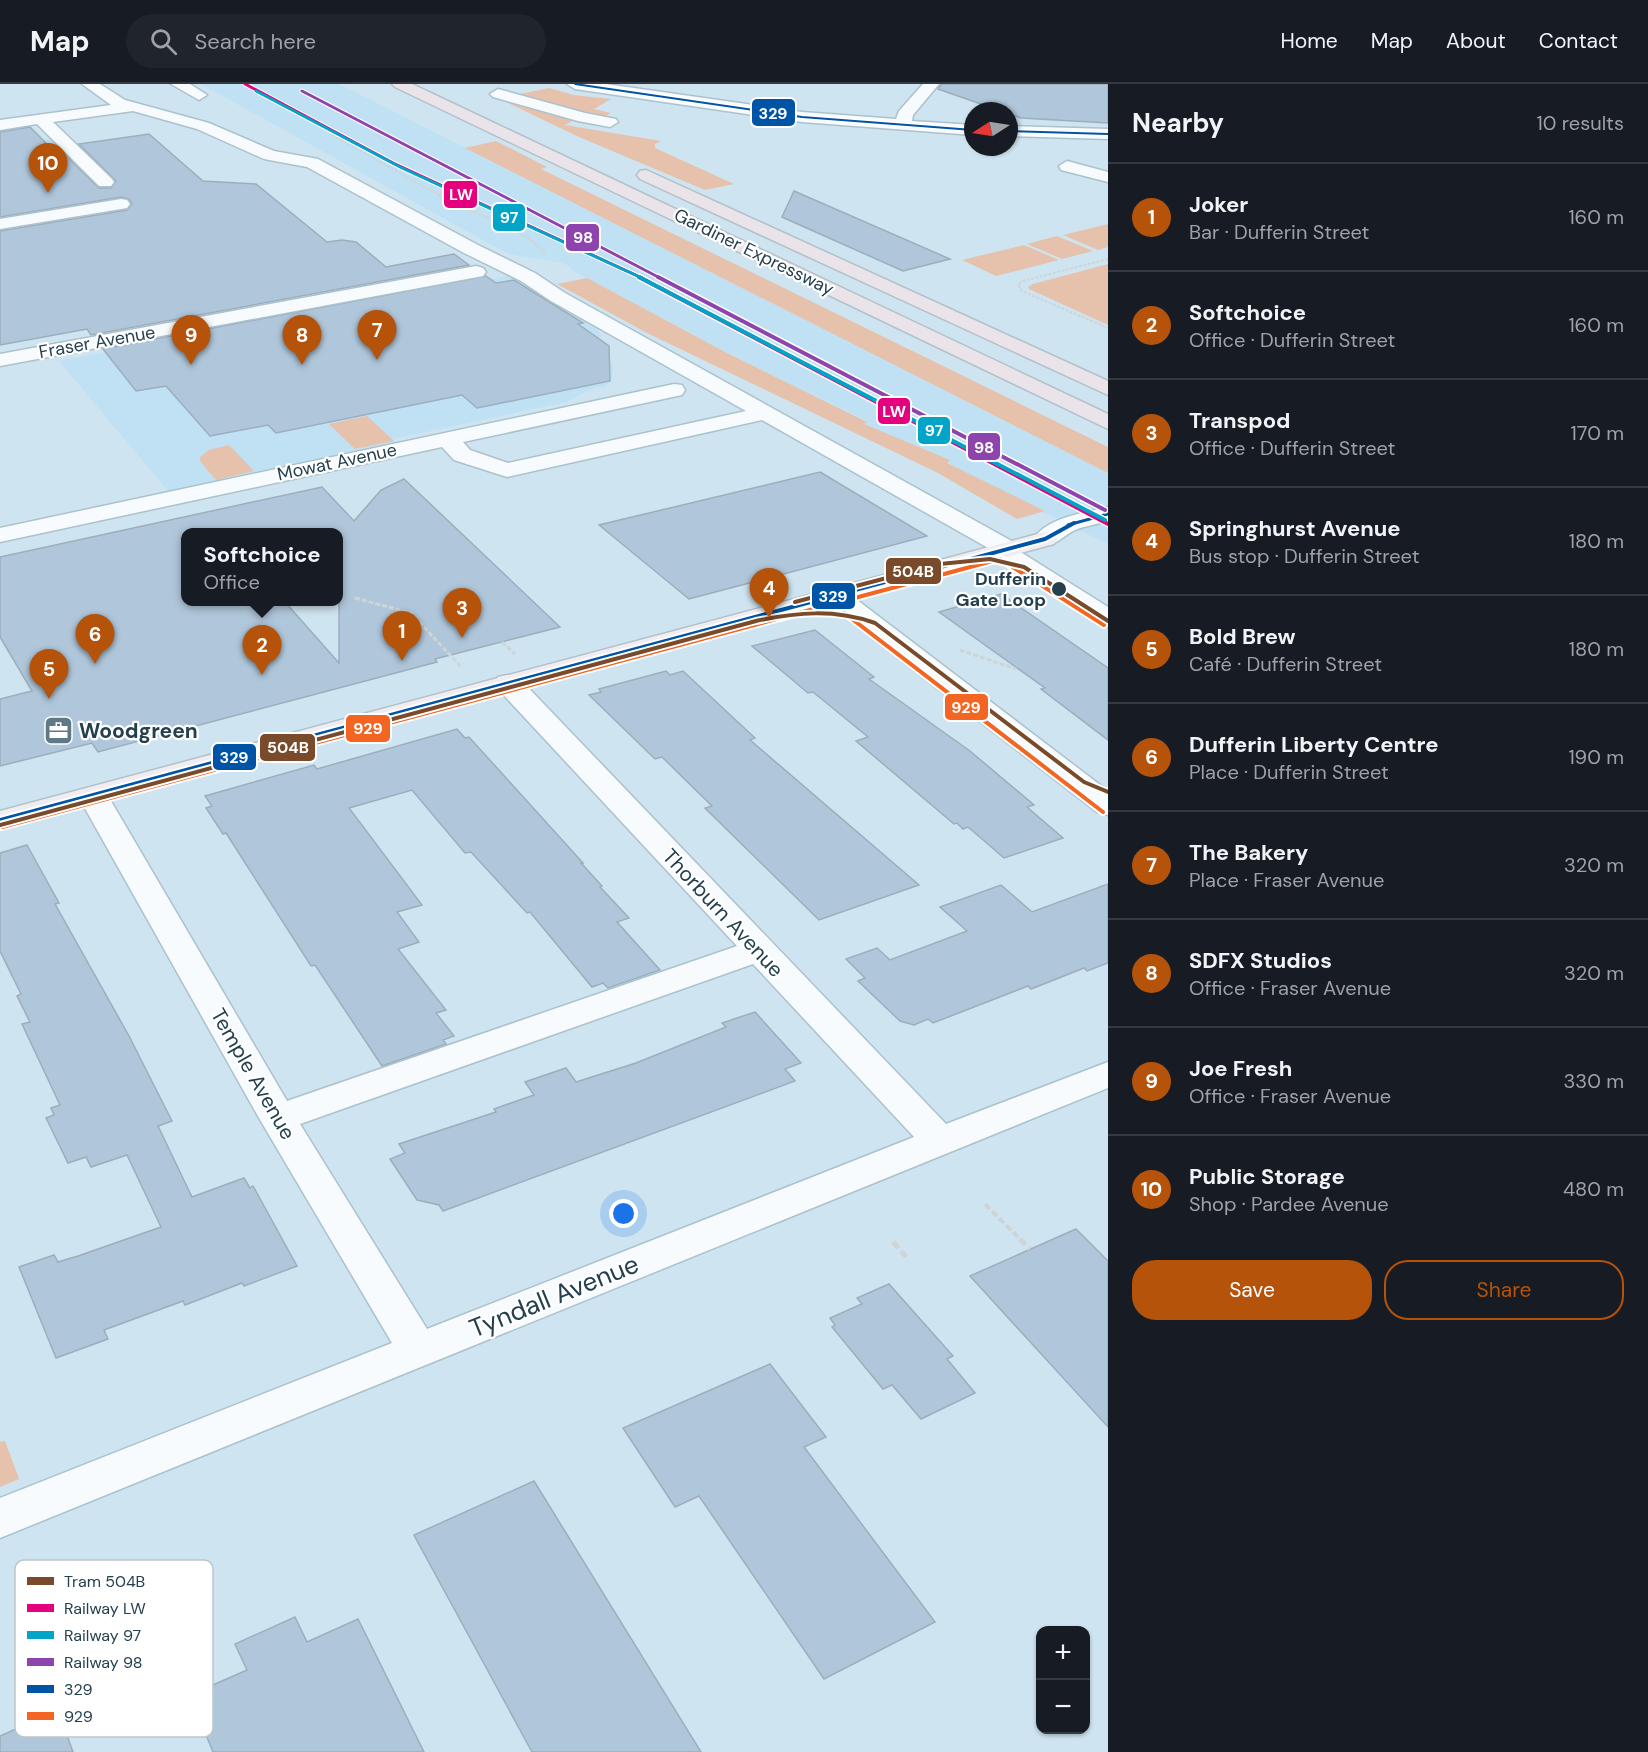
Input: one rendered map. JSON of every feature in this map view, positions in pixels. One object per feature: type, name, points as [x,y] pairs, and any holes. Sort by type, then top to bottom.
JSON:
[{"type":"highway","name":"Gardiner Expressway","points":[[400,84],[1108,422]]},
{"type":"highway","points":[[487,97],[519,117]]},
{"type":"highway","name":"Gardiner Expressway","points":[[634,170],[1108,389]]},
{"type":"main road","points":[[0,820],[1045,539]]},
{"type":"street","points":[[90,84],[121,104],[203,126],[270,155],[312,163],[471,249],[528,277],[558,297],[1005,550],[1108,619]]},
{"type":"street","points":[[179,84],[199,95]]},
{"type":"street","points":[[575,84],[812,118],[964,129]]},
{"type":"street","points":[[903,125],[905,114],[932,84]]},
{"type":"street","points":[[668,98],[690,86],[701,86]]},
{"type":"street","points":[[487,97],[532,88]]},
{"type":"street","points":[[487,97],[610,122]]},
{"type":"street","points":[[0,125],[134,106]]},
{"type":"street","points":[[40,119],[105,182]]},
{"type":"street","points":[[1018,131],[1108,134]]},
{"type":"street","points":[[1067,166],[1108,177]]},
{"type":"street","points":[[0,224],[122,204]]},
{"type":"street","name":"Fraser Avenue","points":[[0,360],[476,272]]},
{"type":"street","name":"Mowat Avenue","points":[[0,535],[674,390]]},
{"type":"street","points":[[448,439],[462,454],[507,470],[734,422],[765,413]]},
{"type":"street","points":[[1045,539],[1068,525],[1108,514]]},
{"type":"street","points":[[1045,539],[1087,536],[1108,531]]},
{"type":"street","points":[[836,596],[1108,806]]},
{"type":"street","name":"Thorburn Avenue","points":[[508,683],[940,1141]]},
{"type":"street","name":"Temple Avenue","points":[[93,796],[278,1118],[418,1350]]},
{"type":"street","points":[[278,1118],[759,951]]},
{"type":"street","name":"Tyndall Avenue","points":[[0,1518],[1108,1074]]},
{"type":"path","points":[[332,135],[539,244],[552,267],[528,277]]},
{"type":"path","points":[[1108,259],[1023,281],[1018,285],[1022,291],[1108,328]]},
{"type":"path","points":[[355,598],[411,613],[465,672]]},
{"type":"path","points":[[502,642],[510,648]]},
{"type":"path","points":[[951,651],[959,650],[1016,669]]},
{"type":"path","points":[[985,1204],[1030,1249]]},
{"type":"path","points":[[893,1242],[909,1260]]},
{"type":"shaded area","points":[[201,84],[339,84],[1108,473],[1108,544],[864,424],[867,421],[725,352],[570,269],[572,268],[563,263],[508,254]]},
{"type":"shaded area","points":[[549,88],[574,95],[611,99],[594,109],[611,113],[602,118],[515,95]]},
{"type":"shaded area","points":[[511,100],[576,119],[565,125],[661,141],[655,144],[655,148],[734,184],[705,190],[579,137],[504,101]]},
{"type":"shaded area","points":[[496,141],[547,167],[541,169],[1108,447],[1108,473],[465,148]]},
{"type":"shaded area","points":[[1108,224],[1108,247],[1098,250],[1063,235]]},
{"type":"shaded area","points":[[1057,236],[1093,251],[1062,259],[1027,244]]},
{"type":"shaded area","points":[[1024,245],[1059,260],[996,276],[962,260]]},
{"type":"shaded area","points":[[1108,264],[1108,325],[1028,287],[1033,284]]},
{"type":"shaded area","points":[[508,276],[597,326],[613,367],[612,380],[604,388],[596,387],[566,402],[393,439],[396,442],[168,491],[59,361]]},
{"type":"shaded area","points":[[587,278],[725,352],[867,422],[864,424],[950,460],[947,463],[1045,511],[1017,519],[938,473],[647,333],[557,284]]},
{"type":"shaded area","points":[[367,416],[394,441],[355,449],[329,424]]},
{"type":"shaded area","points":[[229,445],[254,471],[216,480],[200,461],[200,457],[209,450]]},
{"type":"shaded area","points":[[5,1441],[19,1479],[0,1487],[0,1442]]},
{"type":"building","points":[[941,84],[1108,84],[1108,123],[1021,118],[1018,117],[1018,102],[975,102],[938,89]]},
{"type":"building","points":[[30,127],[51,148],[57,147],[99,188],[111,188],[116,181],[79,144],[149,134],[203,181],[256,184],[327,242],[342,240],[356,242],[386,267],[454,254],[469,265],[91,335],[87,329],[0,345],[0,231],[127,210],[132,204],[129,199],[121,197],[0,217],[0,132]]},
{"type":"building","points":[[794,191],[950,259],[903,271],[782,217]]},
{"type":"building","points":[[486,276],[496,283],[514,280],[583,323],[578,324],[609,346],[610,381],[477,408],[462,395],[276,433],[268,425],[210,436],[166,386],[136,391],[103,349]]},
{"type":"building","points":[[820,472],[927,536],[689,599],[599,525]]},
{"type":"building","points":[[404,479],[560,627],[98,752],[92,743],[0,766],[0,699],[32,691],[0,637],[0,557],[322,487],[354,521],[381,490]]},
{"type":"building","points":[[1001,594],[1108,668],[1108,740],[1041,689],[1045,688],[939,612]]},
{"type":"building","points":[[815,630],[874,677],[869,679],[970,751],[1034,805],[1027,807],[1063,838],[1004,858],[968,827],[963,829],[957,823],[954,824],[856,741],[868,737],[813,692],[808,693],[752,646]]},
{"type":"building","points":[[666,671],[670,675],[683,671],[755,738],[750,740],[919,885],[819,920],[705,808],[712,806],[662,757],[655,759],[589,695],[601,692],[599,689]]},
{"type":"building","points":[[457,729],[465,738],[469,737],[583,863],[581,863],[602,886],[600,887],[629,918],[617,922],[660,970],[608,988],[603,983],[592,987],[530,912],[527,913],[471,852],[465,853],[412,790],[349,808],[422,905],[397,912],[419,942],[398,949],[446,1010],[436,1013],[454,1036],[443,1040],[446,1044],[382,1066],[315,965],[311,966],[226,833],[223,834],[206,808],[212,806],[205,796],[314,765],[317,769]]},
{"type":"building","points":[[27,845],[59,903],[55,904],[129,1036],[172,1121],[158,1126],[192,1197],[244,1178],[250,1188],[253,1186],[297,1266],[244,1286],[242,1283],[185,1305],[183,1301],[104,1330],[108,1339],[56,1358],[19,1267],[54,1255],[58,1262],[161,1227],[127,1155],[91,1167],[86,1157],[68,1163],[46,1118],[54,1115],[51,1108],[60,1105],[22,1024],[30,1022],[17,996],[21,994],[0,951],[0,853]]},
{"type":"building","points":[[1108,884],[1108,963],[1087,971],[1084,968],[1031,989],[1028,986],[933,1023],[928,1019],[914,1025],[900,1021],[858,981],[865,978],[846,959],[877,948],[890,960],[967,931],[940,907],[1001,885],[1032,912]]},
{"type":"building","points":[[755,1012],[801,1063],[785,1069],[795,1081],[443,1211],[439,1205],[417,1200],[390,1159],[405,1153],[399,1144],[496,1112],[494,1109],[534,1095],[525,1082],[566,1068],[576,1082],[636,1063],[726,1027],[722,1023]]},
{"type":"building","points":[[1076,1229],[1108,1261],[1108,1427],[970,1276]]},
{"type":"building","points":[[889,1284],[953,1356],[947,1359],[975,1393],[921,1419],[892,1385],[883,1389],[832,1327],[835,1325],[830,1318],[862,1304],[857,1298]]},
{"type":"building","points":[[770,1364],[826,1437],[804,1447],[935,1622],[824,1679],[699,1496],[675,1507],[623,1428]]},
{"type":"building","points":[[534,1481],[701,1752],[532,1752],[414,1535]]},
{"type":"building","points":[[295,1617],[307,1642],[358,1619],[424,1752],[213,1752],[207,1737],[213,1737],[213,1685],[247,1670],[235,1644]]},
{"type":"building","points":[[15,1729],[15,1737],[68,1737],[73,1752],[0,1752],[0,1736]]},
{"type":"tram line","name":"504B","points":[[795,602],[940,564],[990,559],[1024,567],[1108,621]]},
{"type":"tram line","name":"504B","points":[[0,825],[756,621],[816,612],[845,614],[875,623],[1084,782],[1108,792]]},
{"type":"rail line","name":"LW","points":[[245,84],[393,163],[636,275],[1108,524]]},
{"type":"rail line","name":"97","points":[[256,91],[402,168],[644,279],[1105,520]]},
{"type":"rail line","name":"98","points":[[302,91],[1105,510]]},
{"type":"transit line","name":"329","points":[[575,84],[802,117],[964,129]]},
{"type":"transit line","name":"329","points":[[1018,131],[1108,134]]},
{"type":"transit line","name":"329","points":[[0,820],[1045,539],[1067,525],[1108,514]]},
{"type":"transit line","name":"929","points":[[2,827],[1000,559],[1104,625]]},
{"type":"transit line","name":"929","points":[[830,602],[1103,812]]},
{"type":"place","name":"Public Storage","points":[[48,193]]},
{"type":"place","name":"The Bakery","points":[[377,360]]},
{"type":"place","name":"Joe Fresh","points":[[191,365]]},
{"type":"place","name":"SDFX Studios","points":[[302,365]]},
{"type":"place","name":"Dufferin Gate Loop","points":[[1059,589]]},
{"type":"place","name":"Springhurst Avenue","points":[[769,618]]},
{"type":"place","name":"Transpod","points":[[462,638]]},
{"type":"place","name":"Joker","points":[[402,661]]},
{"type":"place","name":"Dufferin Liberty Centre","points":[[95,664]]},
{"type":"place","name":"Softchoice","points":[[262,675]]},
{"type":"place","name":"Bold Brew","points":[[49,699]]},
{"type":"place","name":"Woodgreen","points":[[58,731]]}]
